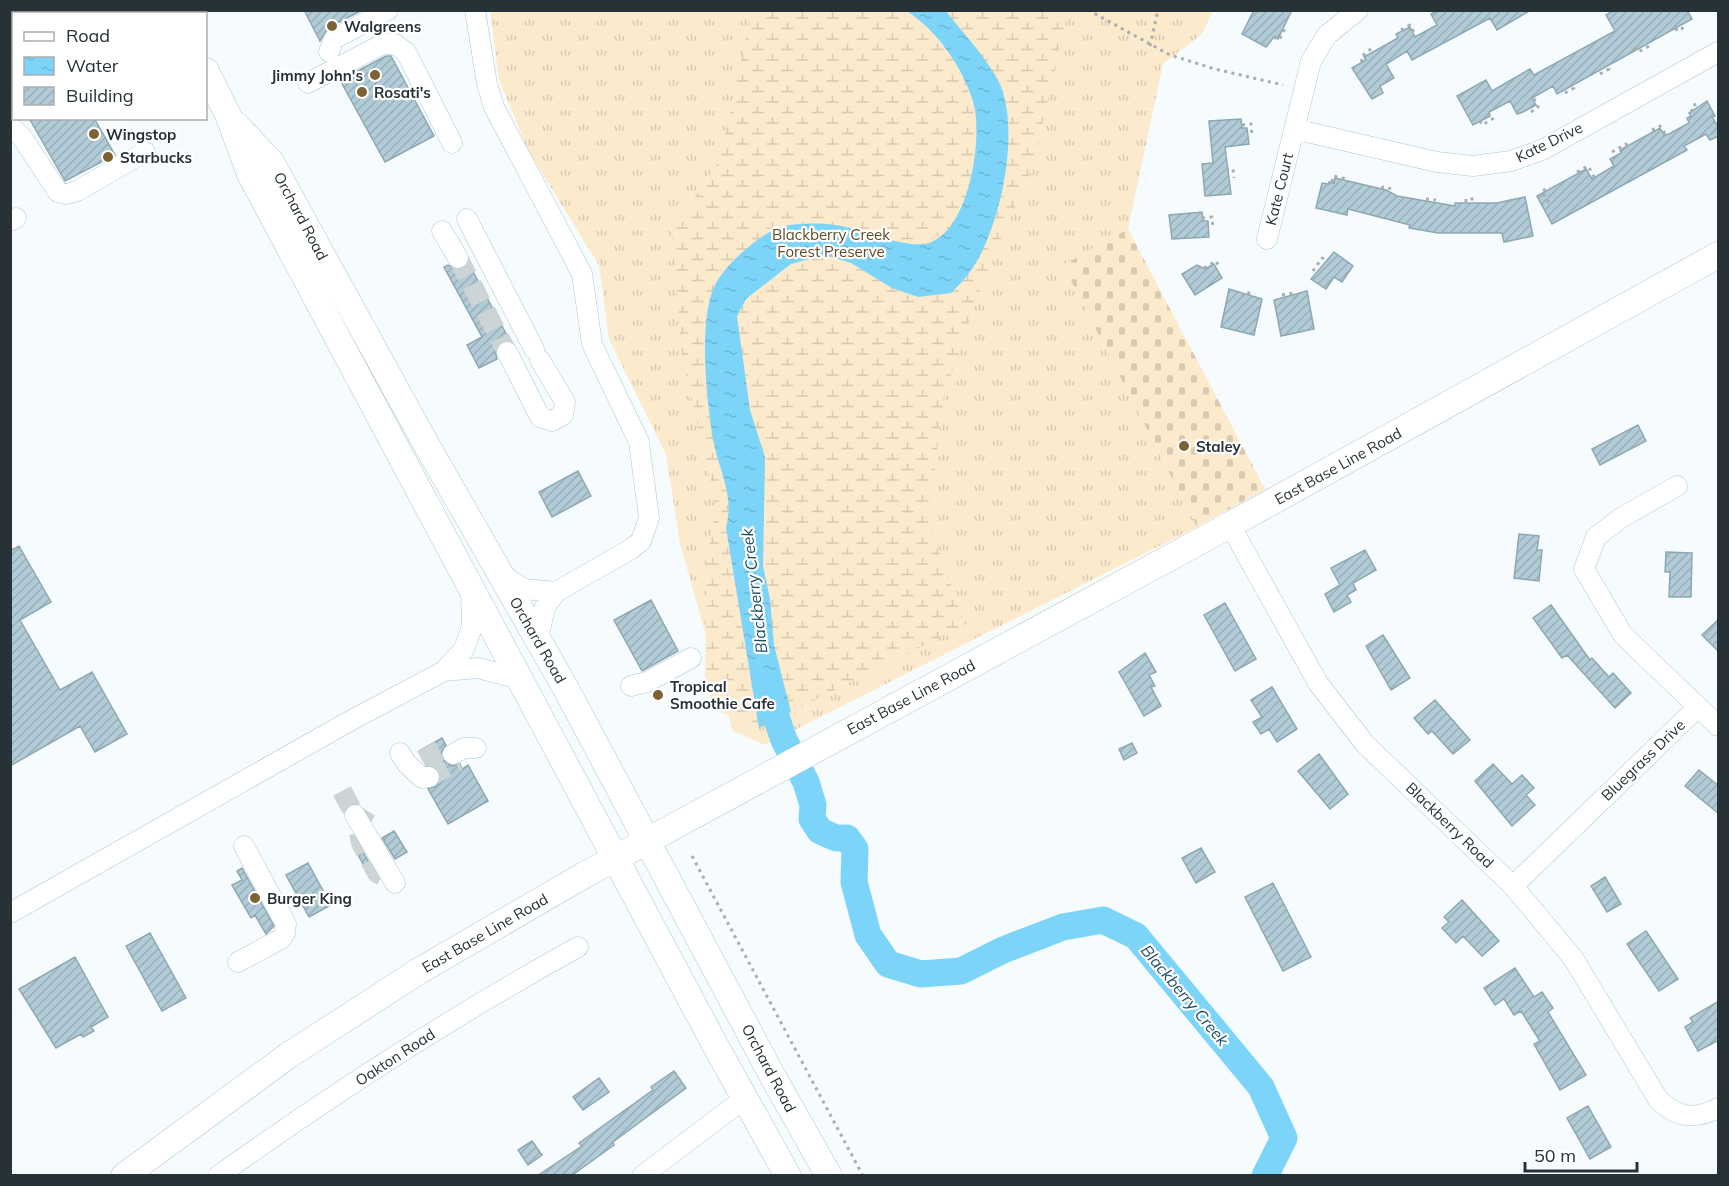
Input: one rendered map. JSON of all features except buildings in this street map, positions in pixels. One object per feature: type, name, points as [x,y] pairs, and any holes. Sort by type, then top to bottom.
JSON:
[{"type":"main road","name":"Orchard Road","points":[[207,73],[229,117],[250,174],[636,897],[788,1176]]},
{"type":"main road","name":"Orchard Road","points":[[229,117],[272,162],[420,434],[538,639],[648,839],[773,1077],[829,1176]]},
{"type":"main road","name":"East Base Line Road","points":[[124,1176],[289,1055],[419,971],[615,857],[1230,525],[1719,255]]},
{"type":"street","points":[[329,52],[334,39],[388,10]]},
{"type":"street","points":[[476,10],[487,84],[494,108],[582,274],[592,344],[635,428],[643,455],[650,518],[641,541],[631,549],[556,592],[545,607],[538,639]]},
{"type":"street","name":"Kate Court","points":[[1267,239],[1311,61],[1327,35],[1358,10]]},
{"type":"street","points":[[308,83],[383,44],[395,44],[406,52],[452,143]]},
{"type":"street","name":"Kate Drive","points":[[1293,134],[1437,162],[1473,166],[1511,161],[1542,150],[1719,52]]},
{"type":"street","points":[[10,126],[21,136],[58,192],[67,194],[77,191],[145,152]]},
{"type":"street","points":[[467,219],[537,355],[565,402],[563,415],[552,421],[540,417],[507,352]]},
{"type":"street","points":[[442,231],[458,258]]},
{"type":"street","name":"Bluegrass Drive","points":[[1513,886],[1697,708],[1623,634],[1585,571],[1596,537],[1621,518],[1677,486]]},
{"type":"street","name":"Blackberry Road","points":[[1230,525],[1325,692],[1365,744],[1513,886],[1573,958],[1658,1099],[1669,1111],[1682,1116],[1695,1116],[1719,1108]]},
{"type":"street","points":[[500,573],[511,583],[524,589],[556,592]]},
{"type":"street","points":[[10,913],[348,722],[444,671],[464,649],[472,627],[471,586]]},
{"type":"street","points":[[631,686],[647,682],[691,658]]},
{"type":"street","points":[[444,671],[478,668],[520,679]]},
{"type":"street","points":[[1697,708],[1719,726]]},
{"type":"street","points":[[453,754],[469,755],[476,748]]},
{"type":"street","points":[[355,816],[395,883]]},
{"type":"street","points":[[238,962],[281,939],[285,933],[286,924],[244,846]]},
{"type":"street","name":"Oakton Road","points":[[218,1176],[278,1133],[486,998],[578,947]]},
{"type":"street","points":[[642,1176],[744,1098]]},
{"type":"path","points":[[1088,10],[1150,46],[1192,63],[1283,85]]},
{"type":"path","points":[[1150,46],[1158,10]]},
{"type":"path","points":[[1401,30],[1410,25],[1416,36]]},
{"type":"path","points":[[1676,28],[1677,31],[1687,26]]},
{"type":"path","points":[[1274,37],[1280,40],[1286,28]]},
{"type":"path","points":[[1634,48],[1638,52],[1651,45]]},
{"type":"path","points":[[1362,63],[1361,57],[1372,48]]},
{"type":"path","points":[[1600,74],[1609,69],[1607,66]]},
{"type":"path","points":[[1565,93],[1574,88],[1573,85]]},
{"type":"path","points":[[1531,112],[1538,107],[1533,97]]},
{"type":"path","points":[[1692,112],[1692,106],[1699,103]]},
{"type":"path","points":[[1480,121],[1482,125],[1496,117]]},
{"type":"path","points":[[1242,125],[1251,124],[1252,135]]},
{"type":"path","points":[[1652,130],[1660,126],[1665,134]]},
{"type":"path","points":[[1612,152],[1626,144],[1628,146]]},
{"type":"path","points":[[1577,172],[1588,166],[1594,177]]},
{"type":"path","points":[[1226,169],[1233,169],[1234,178]]},
{"type":"path","points":[[1332,182],[1333,176],[1347,179]]},
{"type":"path","points":[[1382,189],[1383,187],[1392,189]]},
{"type":"path","points":[[1549,203],[1542,191],[1550,187]]},
{"type":"path","points":[[1509,201],[1516,198]]},
{"type":"path","points":[[1426,199],[1436,200]]},
{"type":"path","points":[[1466,202],[1466,199],[1476,200]]},
{"type":"path","points":[[1202,218],[1212,217],[1213,228]]},
{"type":"path","points":[[1313,271],[1322,258],[1324,259]]},
{"type":"path","points":[[1204,268],[1216,261],[1220,268]]},
{"type":"path","points":[[1243,296],[1244,292],[1255,294]]},
{"type":"path","points":[[1282,295],[1293,293],[1294,298]]},
{"type":"path","points":[[692,856],[863,1176]]},
{"type":"green space","name":"Blackberry Creek Forest Preserve","points":[[490,11],[1213,11],[1202,34],[1163,64],[1128,229],[1063,265],[1197,527],[765,745],[733,731],[680,544],[666,454],[609,339],[599,265],[529,152],[499,80]]},
{"type":"green space","points":[[752,11],[907,11],[927,25],[953,60],[973,102],[978,143],[967,194],[952,227],[925,244],[882,238],[716,283],[705,318],[714,443],[731,508],[726,528],[759,728],[713,709],[705,679],[707,560],[716,504],[682,357],[672,232],[720,159]]},
{"type":"green space","points":[[946,11],[1068,11],[1033,165],[984,279],[944,395],[928,521],[965,625],[791,712],[774,645],[770,599],[763,566],[765,457],[750,410],[737,316],[746,299],[791,264],[825,255],[851,263],[892,288],[995,220],[1007,159],[1009,118],[971,44]]},
{"type":"green space","points":[[1128,229],[1265,489],[1197,527],[1063,265]]},
{"type":"water","points":[[907,11],[946,11],[993,71],[1005,100],[1008,123],[1005,176],[992,228],[982,251],[970,272],[951,293],[918,297],[892,288],[851,263],[825,255],[791,264],[746,299],[737,316],[750,410],[765,457],[763,566],[770,599],[774,645],[791,712],[759,728],[726,528],[728,495],[714,444],[709,408],[705,339],[710,298],[721,275],[746,248],[766,234],[785,226],[835,225],[903,243],[924,244],[939,237],[952,224],[970,183],[974,160],[976,117],[973,101],[962,75],[947,50],[918,19]]},
{"type":"waterway","name":"Blackberry Creek","points":[[765,684],[784,740],[806,782],[813,805],[812,819],[820,831],[836,838],[847,838],[855,849],[854,882],[868,935],[888,964],[921,974],[961,971],[1003,950],[1063,927],[1103,920],[1136,936],[1261,1087],[1284,1138],[1265,1176]]},
{"type":"tunnel","points":[[458,258],[507,352]]},
{"type":"tunnel","points":[[422,760],[448,746]]},
{"type":"tunnel","points":[[429,777],[458,761]]},
{"type":"tunnel","points":[[342,791],[355,815],[370,824]]},
{"type":"tunnel","points":[[359,833],[361,843],[377,873],[395,883]]},
{"type":"place","name":"Walgreens","points":[[332,26]]},
{"type":"place","name":"Jimmy John's","points":[[375,75]]},
{"type":"place","name":"Rosati's","points":[[362,92]]},
{"type":"place","name":"Wingstop","points":[[94,134]]},
{"type":"place","name":"Starbucks","points":[[108,157]]},
{"type":"place","name":"Staley","points":[[1184,446]]},
{"type":"place","name":"Tropical Smoothie Cafe","points":[[658,695]]},
{"type":"place","name":"Burger King","points":[[255,898]]}]
